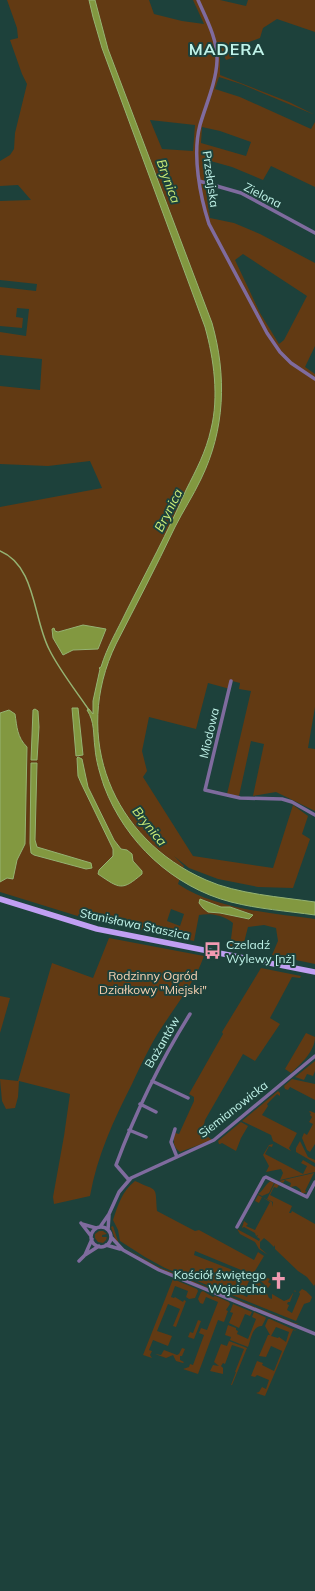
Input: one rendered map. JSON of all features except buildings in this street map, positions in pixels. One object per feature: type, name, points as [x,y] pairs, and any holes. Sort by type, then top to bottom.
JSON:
[{"type":"main road","name":"Stanisława Staszica","points":[[0,899],[97,929],[315,972]]},
{"type":"street","name":"Przełajska","points":[[198,0],[214,40],[217,60],[213,84],[200,126],[197,147],[199,182],[203,206],[209,224],[267,333],[280,352],[291,363],[315,379]]},
{"type":"street","name":"Zielona","points":[[199,182],[241,193],[315,233]]},
{"type":"street","name":"Miodowa","points":[[231,681],[205,790],[240,798],[282,799],[292,802],[315,815]]},
{"type":"street","name":"Bażantów","points":[[129,1180],[118,1169],[116,1164],[140,1104],[169,1048],[190,1014]]},
{"type":"street","name":"Siemianowicka","points":[[98,1228],[109,1214],[117,1194],[129,1180],[141,1173],[214,1140],[315,1056]]},
{"type":"street","name":"Bażantów","points":[[152,1081],[188,1098]]},
{"type":"street","points":[[140,1104],[156,1112]]},
{"type":"street","points":[[175,1129],[171,1142],[177,1157]]},
{"type":"street","points":[[129,1130],[146,1137]]},
{"type":"street","points":[[237,1227],[266,1177],[307,1198],[315,1182]]},
{"type":"street","name":"Siemianowicka","points":[[108,1230],[109,1214]]},
{"type":"street","points":[[99,1246],[95,1244],[80,1223],[108,1230],[111,1237],[123,1250]]},
{"type":"street","points":[[85,1255],[93,1231],[98,1228]]},
{"type":"street","points":[[106,1245],[111,1237]]},
{"type":"street","points":[[79,1261],[99,1246],[106,1245],[123,1250],[164,1273],[315,1334]]},
{"type":"green space","points":[[7,0],[149,0],[154,14],[182,21],[204,24],[193,0],[220,0],[246,6],[248,0],[315,0],[315,32],[277,19],[263,28],[260,38],[235,47],[238,56],[226,60],[224,56],[220,56],[220,75],[289,102],[315,115],[241,84],[219,77],[215,89],[240,97],[311,129],[315,122],[315,187],[271,166],[263,180],[232,167],[207,160],[204,179],[210,218],[234,223],[260,234],[315,263],[315,346],[305,367],[315,374],[315,707],[308,748],[315,749],[315,811],[276,792],[253,796],[264,744],[251,741],[239,796],[227,794],[251,691],[239,689],[240,683],[232,681],[230,689],[208,683],[196,729],[149,717],[142,751],[147,771],[143,777],[193,856],[273,868],[293,805],[308,816],[302,834],[310,839],[293,888],[258,887],[218,879],[189,868],[174,856],[184,866],[178,884],[193,892],[209,899],[244,909],[315,919],[315,964],[272,955],[278,941],[276,928],[264,925],[248,927],[242,950],[230,947],[233,923],[217,915],[199,915],[194,941],[84,918],[0,892],[0,507],[102,488],[90,461],[48,466],[0,464],[0,386],[40,390],[42,359],[0,355],[0,332],[26,336],[29,309],[17,308],[16,317],[23,318],[22,328],[0,326],[0,287],[36,291],[37,284],[0,280],[0,201],[31,200],[18,185],[0,186],[0,161],[10,155],[14,149],[15,133],[27,84],[10,40],[18,38],[17,28]],"holes":[[[150,120],[195,125],[193,151],[162,149]],[[202,127],[220,131],[251,142],[246,156],[201,143]],[[243,254],[307,296],[284,340],[279,344],[260,313],[235,260]],[[200,899],[221,907],[230,907],[253,915],[249,919],[242,918],[229,915],[211,907]],[[171,909],[184,914],[180,926],[167,921]]]},
{"type":"green space","name":"Rodzinny Ogród Działkowy \"Miejski\"","points":[[109,938],[204,956],[191,984],[162,1027],[146,1055],[119,1111],[102,1152],[90,1196],[54,1204],[53,1197],[70,1094],[19,1081],[18,1097],[15,1108],[6,1109],[2,1101],[0,1079],[18,1081],[52,963],[93,978]]},
{"type":"green space","points":[[261,968],[301,976],[300,978],[292,977],[270,1018],[280,1024],[255,1061],[243,1054],[205,1120],[203,1129],[207,1136],[212,1140],[180,1152],[175,1146],[174,1136],[175,1133],[179,1134],[194,1101],[194,1097],[189,1094],[223,1034],[222,1032]]},
{"type":"green space","points":[[0,996],[10,998],[0,1033]]},
{"type":"green space","points":[[306,1033],[315,1037],[313,1047],[303,1061],[291,1073],[285,1069]]},
{"type":"green space","points":[[315,1061],[315,1071],[313,1076],[307,1074],[304,1080],[295,1077]]},
{"type":"green space","points":[[292,1079],[315,1084],[315,1100],[290,1087],[288,1090],[285,1089],[284,1086]]},
{"type":"green space","points":[[278,1091],[280,1096],[277,1094],[267,1104],[268,1106],[262,1115],[297,1133],[289,1148],[291,1151],[273,1141],[271,1135],[242,1121]]},
{"type":"green space","points":[[309,1112],[315,1113],[315,1144],[310,1152],[307,1150],[302,1138],[304,1133],[307,1135],[313,1124],[309,1122],[312,1117],[310,1115],[311,1113]]},
{"type":"green space","points":[[241,1122],[248,1126],[236,1151],[222,1143],[219,1144],[218,1141]]},
{"type":"green space","points":[[300,1141],[308,1157],[315,1160],[315,1163],[296,1152],[296,1148]]},
{"type":"green space","points":[[273,1144],[272,1147],[269,1146],[265,1154],[303,1174],[307,1166],[301,1163],[303,1160],[315,1167],[315,1172],[280,1180],[283,1173],[281,1169],[266,1172],[269,1166],[263,1155],[269,1145]]},
{"type":"green space","points":[[314,1173],[305,1191],[307,1192],[302,1194],[300,1189],[296,1186],[290,1187],[291,1183],[285,1180],[283,1183],[279,1181]]},
{"type":"green space","points":[[135,1181],[154,1190],[157,1211],[195,1231],[199,1230],[254,1260],[258,1252],[264,1256],[249,1281],[243,1295],[247,1297],[254,1281],[257,1280],[265,1289],[269,1298],[272,1299],[272,1294],[284,1301],[289,1299],[294,1292],[290,1302],[287,1304],[289,1305],[287,1310],[292,1313],[300,1294],[299,1292],[302,1289],[312,1297],[310,1302],[304,1304],[296,1321],[165,1268],[120,1241],[118,1230],[113,1220],[121,1199]],"holes":[[[195,1251],[246,1272],[249,1280],[244,1279],[243,1274],[194,1255]]]},
{"type":"green space","points":[[271,1181],[274,1183],[269,1193],[262,1196],[258,1194],[267,1184]]},
{"type":"green space","points":[[275,1183],[279,1185],[277,1188],[274,1187],[270,1195],[292,1206],[289,1213],[292,1211],[315,1224],[314,1286],[307,1277],[298,1271],[275,1249],[275,1245],[274,1247],[264,1238],[260,1242],[260,1248],[268,1255],[259,1249],[255,1242],[240,1234],[237,1229],[259,1241],[260,1239],[257,1237],[258,1235],[256,1236],[255,1233],[244,1227],[242,1228],[244,1221],[248,1224],[246,1226],[255,1230],[270,1202],[262,1197],[272,1202],[272,1207],[273,1202],[267,1199]]},
{"type":"green space","points":[[258,1195],[262,1197],[259,1203],[255,1201]]},
{"type":"green space","points":[[113,1226],[119,1244],[116,1242],[111,1227]]},
{"type":"green space","points":[[99,1231],[103,1231],[107,1234],[102,1235],[102,1237],[107,1237],[103,1243],[98,1242],[95,1238],[95,1234]]},
{"type":"green space","points":[[123,1246],[156,1266],[294,1323],[300,1324],[295,1324],[156,1267]]},
{"type":"green space","points":[[261,1275],[270,1279],[268,1282],[271,1284],[268,1288],[259,1279]]},
{"type":"green space","points":[[173,1279],[197,1289],[198,1291],[195,1298],[189,1299],[186,1297],[188,1291],[175,1286],[171,1297],[175,1297],[183,1302],[184,1300],[186,1301],[176,1327],[173,1326],[180,1309],[168,1304],[157,1331],[172,1336],[168,1346],[153,1340],[149,1350],[152,1351],[150,1355],[152,1358],[143,1355]]},
{"type":"green space","points":[[203,1291],[213,1297],[215,1296],[229,1302],[230,1304],[226,1310],[228,1311],[224,1322],[218,1320],[198,1374],[183,1369],[189,1367],[190,1364],[193,1365],[204,1335],[199,1333],[201,1328],[207,1330],[218,1302],[206,1297],[203,1304],[200,1303],[198,1299]]},
{"type":"green space","points":[[233,1304],[252,1312],[250,1316],[245,1314],[239,1328],[229,1323],[233,1313],[230,1312]]},
{"type":"green space","points":[[254,1312],[266,1318],[262,1326],[256,1328],[254,1331],[248,1347],[230,1340],[231,1337],[225,1335],[228,1325],[236,1328],[238,1331],[237,1334],[248,1339],[256,1319],[252,1317]]},
{"type":"green space","points":[[268,1319],[270,1319],[297,1331],[293,1330],[265,1396],[256,1393],[259,1392],[262,1387],[266,1389],[269,1380],[257,1375],[255,1377],[251,1376],[257,1361],[263,1363],[262,1365],[274,1371],[282,1351],[271,1346],[266,1357],[259,1356],[268,1335],[270,1335],[265,1326]],"holes":[[[276,1327],[289,1332],[286,1342],[279,1337],[271,1336]]]},
{"type":"green space","points":[[198,1320],[201,1321],[194,1339],[188,1337],[190,1332],[193,1333]]},
{"type":"green space","points":[[229,1341],[247,1348],[232,1385],[235,1372],[244,1349],[232,1345],[225,1364],[223,1363],[221,1366],[223,1368],[223,1374],[210,1371],[213,1365],[219,1366],[214,1362],[221,1344],[227,1346]]},
{"type":"green space","points":[[182,1348],[185,1349],[182,1356],[180,1356],[180,1360],[184,1362],[183,1363],[176,1361],[173,1355],[166,1358],[155,1354],[161,1355],[164,1350],[177,1355]]},
{"type":"shaded area","points":[[89,0],[95,0],[108,49],[212,323],[220,363],[221,383],[219,422],[209,460],[198,485],[116,644],[103,679],[98,714],[100,749],[109,782],[124,812],[146,839],[173,862],[206,880],[231,889],[315,902],[315,915],[231,902],[210,895],[171,873],[138,843],[125,826],[113,806],[104,786],[98,767],[93,724],[87,710],[89,709],[93,714],[93,701],[99,668],[101,667],[112,639],[164,537],[204,453],[213,417],[215,391],[211,352],[205,327],[102,48]]},
{"type":"shaded area","points":[[83,625],[106,629],[98,649],[73,650],[63,655],[53,638],[52,629],[54,628],[55,631],[58,632]]},
{"type":"shaded area","points":[[72,708],[78,708],[83,755],[76,756]]},
{"type":"shaded area","points":[[35,709],[38,711],[39,727],[37,760],[31,760],[33,710]]},
{"type":"shaded area","points":[[9,710],[15,714],[19,736],[27,747],[25,844],[17,860],[13,879],[7,878],[0,882],[0,713]]},
{"type":"shaded area","points":[[78,757],[82,759],[88,787],[114,840],[121,849],[127,850],[132,854],[133,861],[142,871],[142,874],[125,885],[121,886],[111,883],[98,874],[99,870],[113,856],[113,849],[78,776]]},
{"type":"shaded area","points":[[31,763],[37,763],[35,840],[37,847],[91,863],[92,868],[86,869],[31,853]]},
{"type":"shaded area","points":[[200,899],[221,907],[230,907],[253,915],[249,919],[208,912],[199,903]]},
{"type":"waterway","points":[[0,551],[12,558],[21,568],[32,594],[44,637],[49,649],[62,672],[89,710]]},
{"type":"place","name":"Czeladź Wylewy [nż]","points":[[213,951]]},
{"type":"place","name":"Kościół świętego Wojciecha","points":[[279,1281]]},
{"type":"district","name":"MADERA","points":[[227,49]]},
{"type":"water label","name":"Brynica","points":[[169,181]]},
{"type":"water label","name":"Brynica","points":[[168,510]]},
{"type":"water label","name":"Brynica","points":[[150,826]]}]
